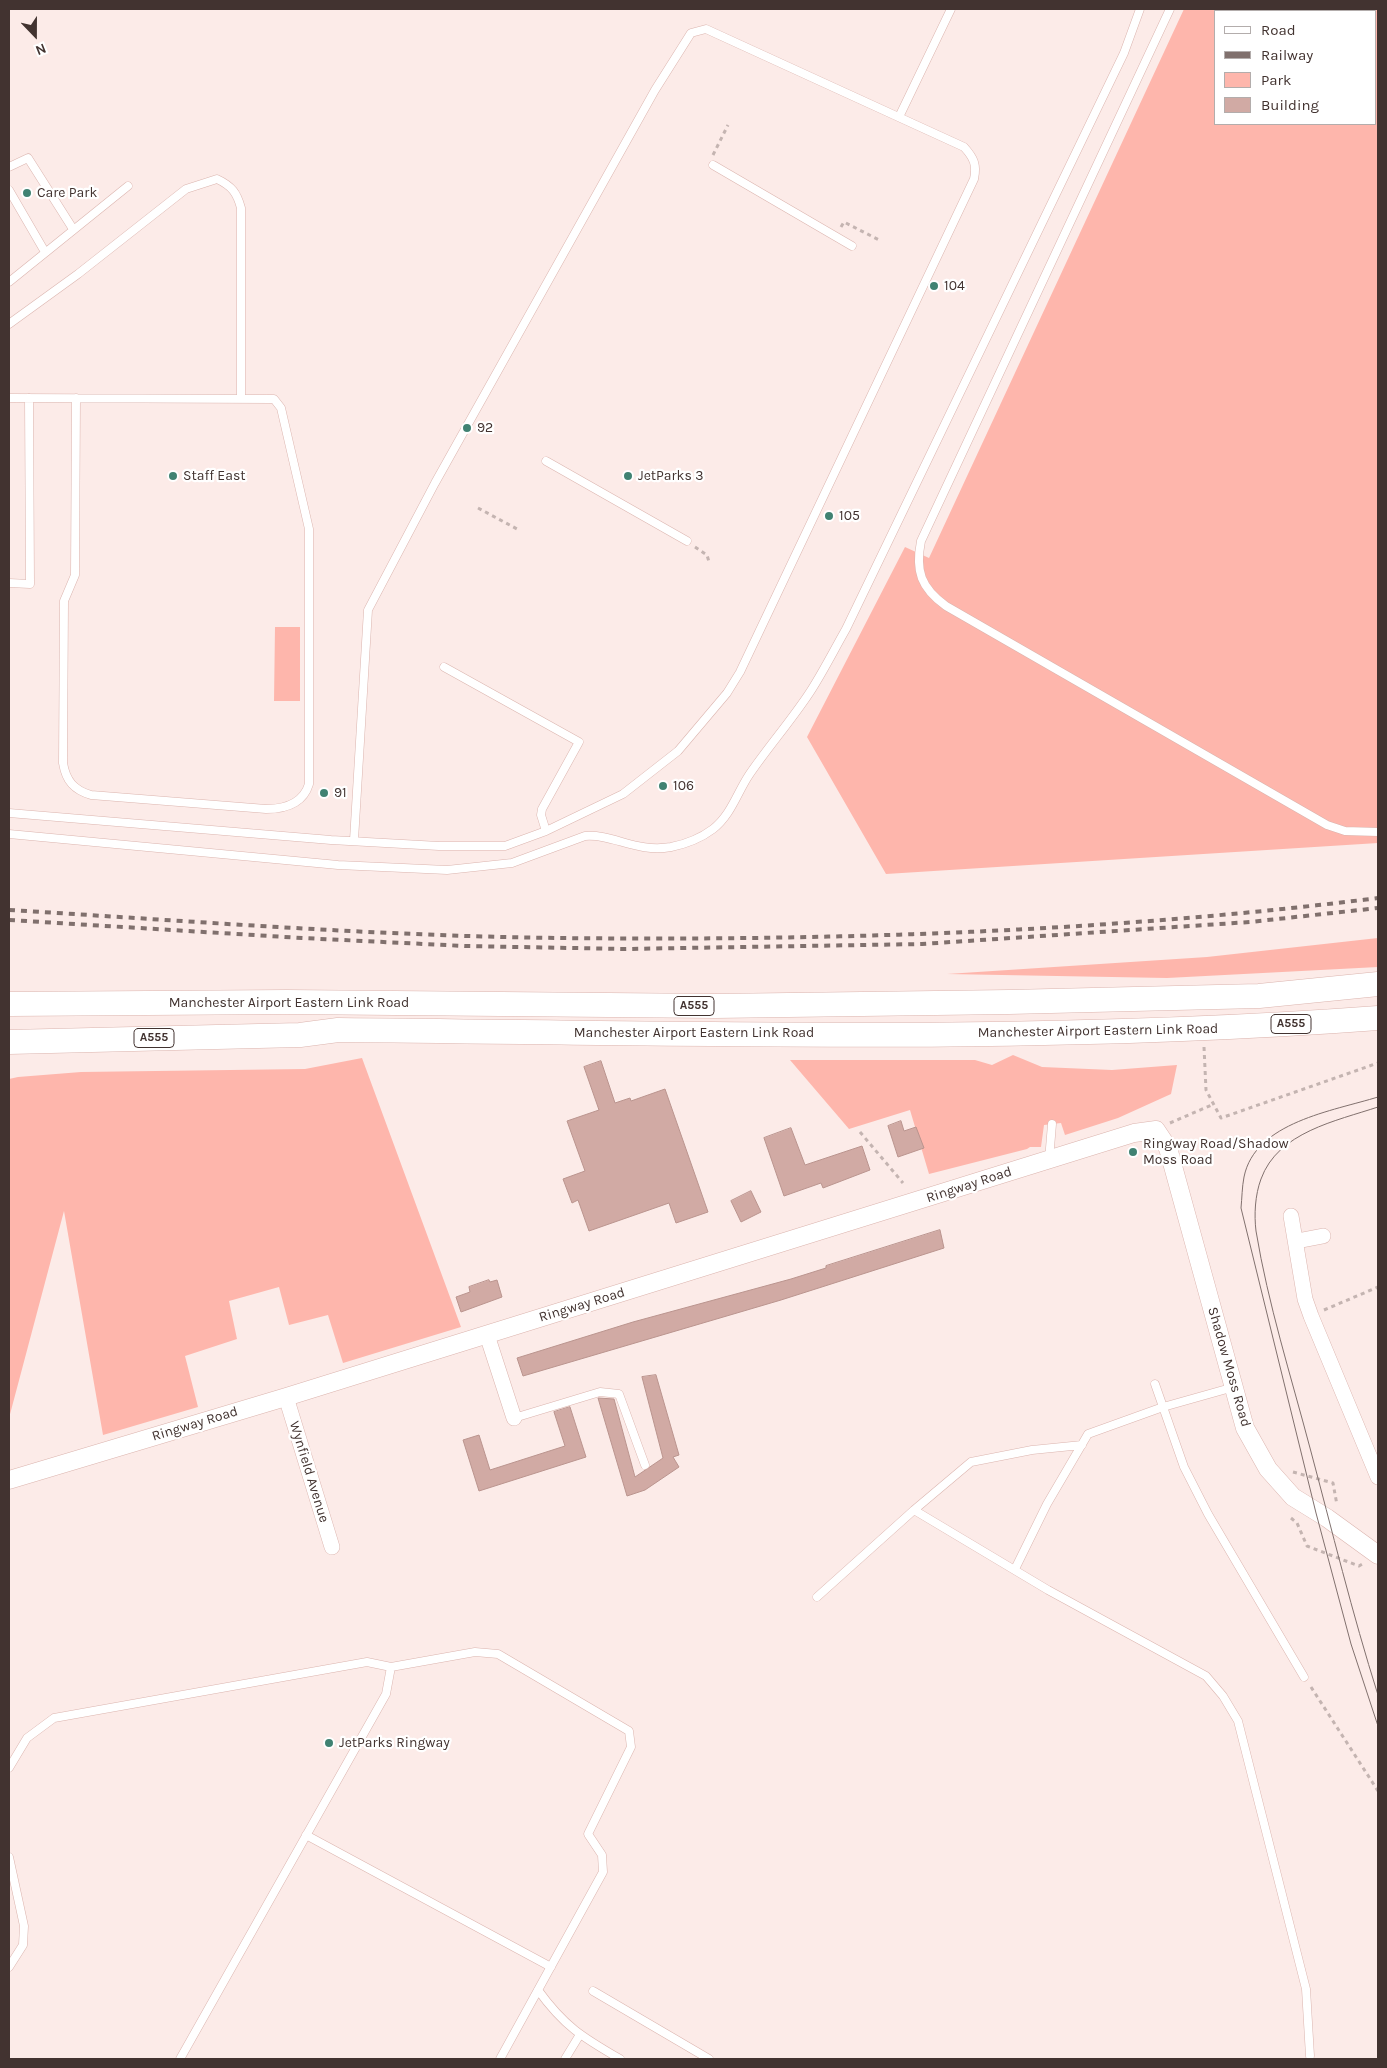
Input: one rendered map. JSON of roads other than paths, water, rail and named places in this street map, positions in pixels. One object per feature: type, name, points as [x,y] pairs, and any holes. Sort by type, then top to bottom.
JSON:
[{"type":"highway","name":"Manchester Airport Eastern Link Road","points":[[9,1004],[287,1002],[715,1006],[1259,996],[1378,984]]},
{"type":"highway","name":"Manchester Airport Eastern Link Road","points":[[9,1042],[300,1035],[338,1030],[1019,1033],[1203,1029],[1378,1018]]},
{"type":"street","name":"Ringway Road","points":[[9,1480],[286,1397],[1134,1133],[1156,1130]]},
{"type":"street","name":"Shadow Moss Road","points":[[1156,1130],[1168,1148],[1245,1428],[1276,1478],[1294,1497],[1378,1554]]},
{"type":"street","points":[[1291,1216],[1297,1241],[1305,1299],[1378,1477]]},
{"type":"street","points":[[1297,1241],[1323,1236]]},
{"type":"street","points":[[487,1335],[514,1418]]},
{"type":"street","name":"Wynfield Avenue","points":[[286,1397],[332,1547]]},
{"type":"lane","points":[[899,117],[951,9]]},
{"type":"lane","points":[[9,834],[328,864],[447,870],[512,863],[585,836],[596,835],[651,849],[672,846],[697,839],[713,828],[727,815],[749,775],[812,690],[846,629],[1119,62],[1140,9]]},
{"type":"lane","points":[[1170,9],[921,541],[917,559],[920,574],[933,597],[946,606],[1318,820],[1345,831],[1378,832]]},
{"type":"lane","points":[[9,814],[354,840],[439,846],[505,846],[546,830],[622,794],[678,751],[727,693],[740,672],[974,179],[976,167],[972,156],[964,148],[706,29],[691,33],[655,90],[435,483],[368,610],[354,840]]},
{"type":"lane","points":[[9,167],[28,158],[73,228]]},
{"type":"lane","points":[[712,162],[852,246]]},
{"type":"lane","points":[[9,324],[78,274],[186,189],[217,180],[228,184],[237,193],[241,208],[241,398]]},
{"type":"lane","points":[[9,281],[128,186]]},
{"type":"lane","points":[[9,190],[45,252]]},
{"type":"lane","points":[[9,398],[76,398],[118,398],[241,398],[274,398],[282,408],[309,529],[308,784],[306,794],[296,803],[278,809],[91,795],[78,792],[70,784],[63,763],[64,601],[75,575],[76,398]]},
{"type":"lane","points":[[9,583],[30,584],[29,398]]},
{"type":"lane","points":[[546,461],[688,541]]},
{"type":"lane","points":[[444,667],[579,742],[542,809],[541,815],[546,830]]},
{"type":"lane","points":[[1049,1160],[1052,1124]]},
{"type":"lane","points":[[1155,1384],[1184,1467],[1204,1506],[1304,1677]]},
{"type":"lane","points":[[1015,1569],[1047,1504],[1088,1434],[1162,1407],[1234,1387]]},
{"type":"lane","points":[[514,1418],[600,1392],[619,1394],[646,1465]]},
{"type":"lane","points":[[817,1597],[971,1462],[1032,1450],[1082,1445]]},
{"type":"lane","points":[[914,1510],[1048,1590],[1206,1676],[1223,1696],[1238,1721],[1306,1989],[1310,2056]]},
{"type":"lane","points":[[9,1768],[27,1738],[54,1718],[367,1662],[391,1667],[475,1652],[498,1654],[629,1731],[632,1747],[588,1834],[602,1855],[603,1872],[500,2059]]},
{"type":"lane","points":[[180,2059],[386,1694],[391,1667]]},
{"type":"lane","points":[[306,1835],[551,1967]]},
{"type":"lane","points":[[9,1857],[24,1926],[23,1945],[9,1967]]},
{"type":"lane","points":[[538,1990],[554,2012],[579,2036],[620,2059]]},
{"type":"lane","points":[[593,1991],[709,2059]]},
{"type":"lane","points":[[565,2059],[579,2036]]},
{"type":"tram line","points":[[1378,1097],[1298,1122],[1279,1131],[1263,1143],[1251,1158],[1244,1177],[1241,1208],[1316,1513],[1351,1644],[1378,1726]]},
{"type":"tram line","points":[[1378,1107],[1310,1131],[1294,1139],[1281,1150],[1269,1163],[1261,1179],[1256,1198],[1255,1218],[1261,1258],[1273,1313],[1378,1695]]},
{"type":"railway","points":[[9,910],[422,934],[490,937],[661,939],[867,936],[970,932],[1175,919],[1378,898]]},
{"type":"railway","points":[[9,920],[465,946],[625,949],[922,944],[1250,922],[1378,908]]},
{"type":"place","name":"Care Park","points":[[27,193]]},
{"type":"place","name":"104","points":[[934,286]]},
{"type":"place","name":"92","points":[[467,428]]},
{"type":"place","name":"Staff East","points":[[173,476]]},
{"type":"place","name":"JetParks 3","points":[[628,476]]},
{"type":"place","name":"105","points":[[829,516]]},
{"type":"place","name":"106","points":[[663,786]]},
{"type":"place","name":"91","points":[[324,793]]},
{"type":"place","name":"Ringway Road/Shadow Moss Road","points":[[1133,1152]]},
{"type":"place","name":"JetParks Ringway","points":[[329,1743]]}]
